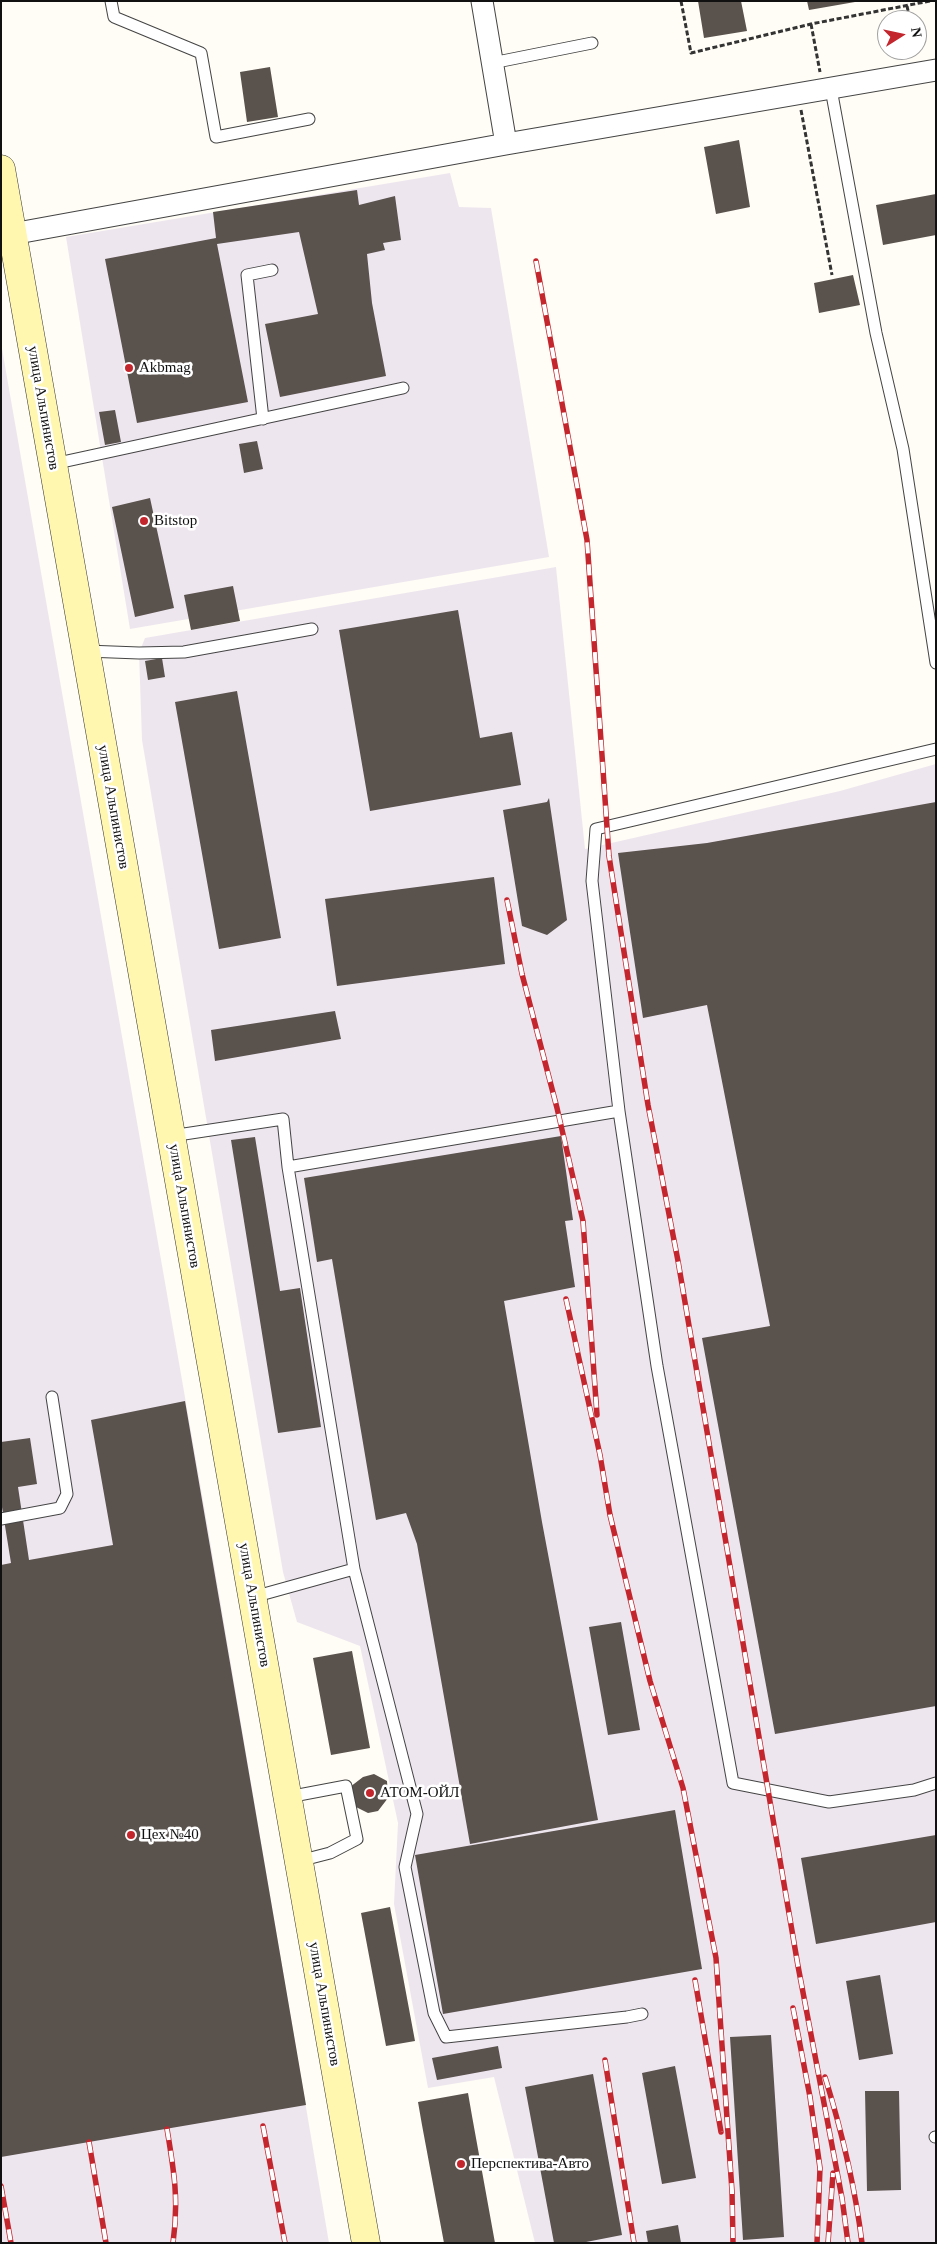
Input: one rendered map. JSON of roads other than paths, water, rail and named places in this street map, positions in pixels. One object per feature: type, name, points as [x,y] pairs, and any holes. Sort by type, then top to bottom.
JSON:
[{"type":"main road","name":"улица Альпинистов","points":[[1,169],[366,2243]]},
{"type":"street","points":[[482,1],[506,144]]},
{"type":"street","points":[[12,234],[506,144],[936,70]]},
{"type":"lane","points":[[111,1],[114,17],[201,53],[216,137],[309,119]]},
{"type":"lane","points":[[492,63],[592,43]]},
{"type":"lane","points":[[827,89],[876,333],[903,449],[936,663]]},
{"type":"lane","points":[[263,419],[247,275],[272,270]]},
{"type":"lane","points":[[53,464],[402,388]]},
{"type":"lane","points":[[86,651],[184,652],[312,629]]},
{"type":"lane","points":[[936,750],[596,829],[592,881],[619,1112],[657,1366],[733,1782],[828,1802],[914,1790],[936,1783]]},
{"type":"lane","points":[[288,1167],[619,1112]]},
{"type":"lane","points":[[172,1136],[283,1119],[288,1167],[354,1569],[417,1814],[405,1867],[434,2013],[446,2037],[642,2014]]},
{"type":"lane","points":[[1,1519],[60,1508],[67,1494],[52,1397]]},
{"type":"lane","points":[[253,1598],[354,1569]]},
{"type":"lane","points":[[288,1797],[346,1786],[357,1839],[330,1853],[299,1861]]},
{"type":"railway","points":[[536,261],[587,540],[609,856],[648,1105],[678,1261],[798,1966],[842,2198],[848,2243]]},
{"type":"railway","points":[[507,900],[522,974],[557,1108],[583,1221],[597,1415]]},
{"type":"railway","points":[[566,1299],[600,1455],[610,1515],[650,1681],[683,1788],[716,1958],[732,2191],[733,2243]]},
{"type":"railway","points":[[695,1980],[721,2132]]},
{"type":"railway","points":[[793,2008],[810,2097],[820,2168],[817,2243]]},
{"type":"railway","points":[[605,2060],[634,2243]]},
{"type":"railway","points":[[825,2077],[847,2159],[862,2243]]},
{"type":"railway","points":[[263,2126],[285,2243]]},
{"type":"railway","points":[[167,2129],[175,2186],[176,2213],[173,2243]]},
{"type":"railway","points":[[89,2142],[106,2243]]},
{"type":"railway","points":[[828,2243],[833,2173]]},
{"type":"railway","points":[[1,2186],[11,2243]]},
{"type":"place","name":"Akbmag","points":[[129,368]]},
{"type":"place","name":"Bitstop","points":[[144,521]]},
{"type":"place","name":"АТОМ-ОЙЛ","points":[[370,1793]]},
{"type":"place","name":"Цех №40","points":[[131,1835]]},
{"type":"place","name":"Перспектива-Авто","points":[[461,2164]]}]
